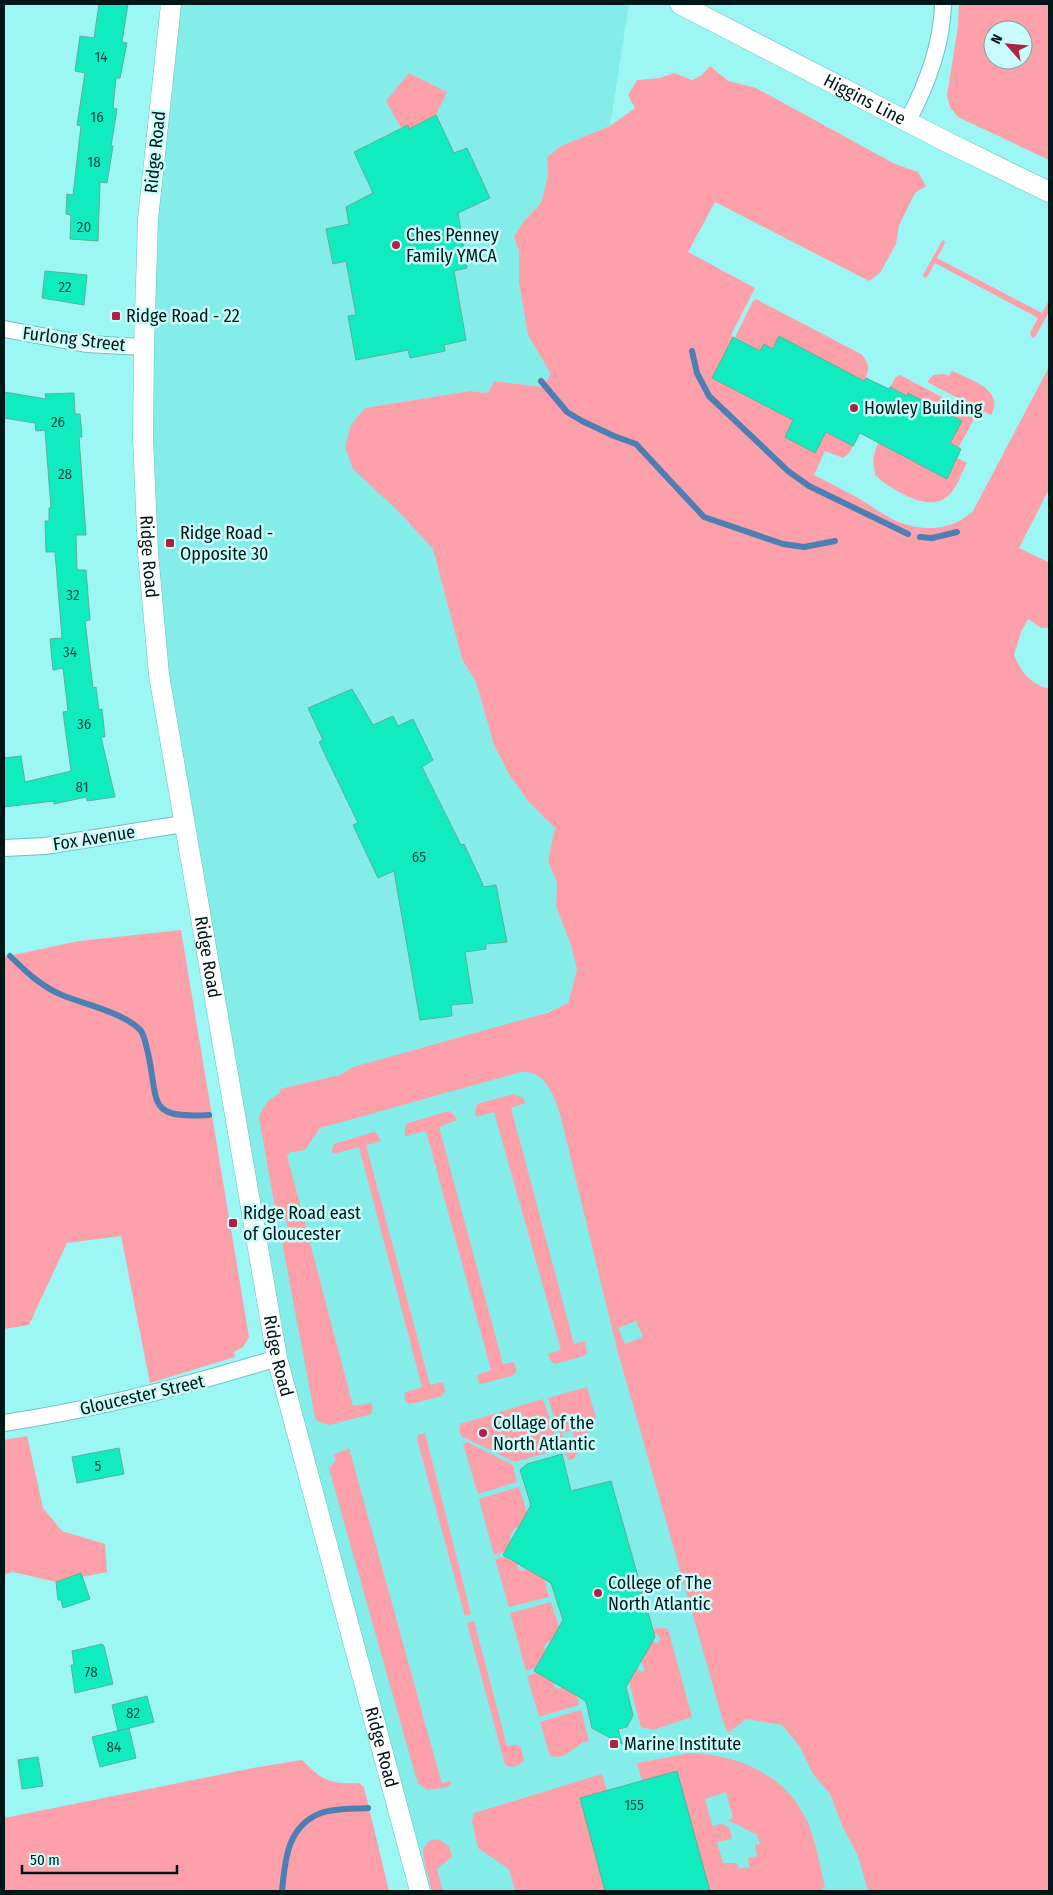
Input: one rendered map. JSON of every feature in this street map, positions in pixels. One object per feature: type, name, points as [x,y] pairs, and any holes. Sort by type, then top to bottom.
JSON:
[{"type":"street","name":"Ridge Road","points":[[170,4],[148,220],[144,347],[143,439],[150,572],[159,675],[277,1358],[420,1891]]},
{"type":"street","name":"Higgins Line","points":[[680,4],[907,122],[1049,192]]},
{"type":"street","points":[[907,122],[920,97],[934,61],[940,34],[943,4]]},
{"type":"street","name":"Furlong Street","points":[[4,329],[86,344],[144,347]]},
{"type":"street","name":"Fox Avenue","points":[[4,848],[45,846],[184,824]]},
{"type":"street","name":"Gloucester Street","points":[[4,1423],[152,1394],[208,1380],[277,1358]]},
{"type":"shaded area","points":[[171,4],[629,4],[610,126],[561,146],[547,157],[548,176],[541,203],[523,222],[514,237],[519,250],[519,283],[528,335],[551,374],[542,387],[494,381],[488,393],[470,391],[365,408],[396,509],[433,549],[462,659],[476,682],[494,745],[510,776],[529,802],[555,828],[548,861],[557,883],[556,906],[571,945],[577,970],[568,1003],[530,1019],[923,1891],[420,1891],[290,1412],[183,824],[143,439]]},
{"type":"shaded area","points":[[959,4],[1049,4],[1049,160],[958,117],[950,107],[947,95],[958,26]]},
{"type":"shaded area","points":[[710,66],[728,81],[756,88],[895,164],[918,172],[926,186],[915,193],[899,225],[896,244],[880,273],[869,281],[715,202],[688,252],[755,288],[712,378],[793,420],[785,437],[815,453],[826,432],[853,446],[843,458],[825,451],[814,475],[904,524],[915,527],[935,528],[955,523],[973,511],[1049,367],[1049,489],[1019,548],[1048,562],[1049,560],[1049,628],[1041,628],[1028,619],[1021,632],[1014,655],[1020,667],[1031,680],[1049,689],[1049,1891],[868,1891],[858,1856],[842,1825],[830,1794],[813,1774],[800,1747],[782,1725],[746,1719],[728,1733],[617,1349],[560,1114],[555,1099],[542,1079],[529,1072],[521,1072],[320,1128],[305,1150],[291,1152],[287,1155],[353,1406],[371,1403],[373,1408],[371,1414],[329,1425],[317,1421],[315,1417],[280,1231],[287,1230],[287,1224],[284,1213],[276,1214],[259,1117],[267,1103],[279,1094],[280,1089],[340,1075],[353,1067],[547,1013],[568,1003],[577,970],[571,945],[556,906],[557,883],[548,861],[555,828],[529,802],[510,776],[494,745],[476,682],[462,659],[433,549],[396,509],[353,469],[345,447],[351,425],[365,408],[470,391],[488,393],[494,381],[542,387],[551,374],[528,335],[519,283],[519,251],[514,237],[523,222],[541,203],[548,176],[547,157],[561,146],[610,126],[635,108],[628,95],[637,80],[660,78],[674,73],[692,80],[702,75]],"holes":[[[636,1321],[643,1337],[625,1344],[618,1328]]]},
{"type":"shaded area","points":[[409,73],[447,92],[436,115],[409,129],[408,125],[401,128],[386,101]]},
{"type":"shaded area","points":[[944,240],[945,243],[937,258],[1042,313],[1049,300],[1049,312],[1035,337],[1032,338],[1030,333],[1038,318],[935,263],[927,277],[924,278],[923,275]]},
{"type":"shaded area","points":[[756,299],[861,354],[868,367],[864,381],[779,337],[773,349],[764,344],[760,351],[735,337],[753,301]]},
{"type":"shaded area","points":[[952,371],[976,382],[990,392],[994,399],[991,415],[927,382],[933,375],[944,374],[949,376]]},
{"type":"shaded area","points":[[900,375],[976,415],[959,447],[950,443],[962,421],[909,393],[907,396],[890,387],[896,377]]},
{"type":"shaded area","points":[[878,443],[947,479],[957,458],[967,463],[955,487],[948,496],[936,502],[918,500],[889,486],[875,475],[873,458]]},
{"type":"shaded area","points":[[181,930],[249,1337],[243,1347],[234,1352],[235,1357],[150,1383],[121,1236],[67,1243],[29,1325],[4,1329],[4,957],[79,941]]},
{"type":"shaded area","points":[[514,1094],[524,1099],[525,1103],[511,1108],[574,1344],[585,1341],[587,1353],[584,1356],[555,1364],[551,1361],[548,1354],[561,1350],[494,1112],[476,1117],[475,1114],[477,1104]]},
{"type":"shaded area","points":[[449,1111],[457,1120],[439,1127],[503,1364],[514,1362],[517,1372],[511,1376],[482,1384],[479,1383],[477,1375],[491,1370],[426,1131],[405,1136],[405,1124]]},
{"type":"shaded area","points":[[374,1132],[381,1141],[366,1145],[430,1385],[443,1382],[445,1391],[442,1396],[410,1404],[406,1402],[404,1393],[422,1387],[359,1147],[333,1154],[332,1149],[334,1144]]},
{"type":"shaded area","points":[[587,1387],[596,1417],[574,1459],[568,1460],[548,1398]],"holes":[[[572,1430],[577,1446],[568,1450],[562,1433]]]},
{"type":"shaded area","points":[[543,1399],[560,1449],[515,1462],[461,1436],[460,1424]]},
{"type":"shaded area","points":[[425,1433],[471,1614],[465,1616],[417,1439],[418,1435]]},
{"type":"shaded area","points":[[27,1436],[43,1508],[62,1531],[105,1544],[107,1572],[56,1582],[13,1572],[4,1574],[4,1440]]},
{"type":"shaded area","points":[[467,1442],[513,1465],[517,1482],[478,1494],[463,1444]]},
{"type":"shaded area","points":[[349,1448],[440,1777],[442,1783],[451,1781],[448,1787],[427,1790],[419,1784],[415,1774],[329,1469],[336,1459],[333,1455]]},
{"type":"shaded area","points":[[519,1487],[527,1512],[518,1528],[515,1528],[510,1536],[511,1541],[504,1552],[494,1555],[479,1499]]},
{"type":"shaded area","points":[[505,1557],[518,1564],[517,1568],[522,1571],[526,1568],[544,1578],[549,1597],[509,1607],[495,1559]]},
{"type":"shaded area","points":[[551,1602],[559,1627],[551,1641],[548,1641],[544,1647],[545,1651],[536,1667],[526,1671],[510,1613]]},
{"type":"shaded area","points":[[474,1621],[507,1746],[517,1745],[521,1748],[524,1761],[517,1766],[505,1765],[467,1623]]},
{"type":"shaded area","points":[[653,1629],[668,1629],[692,1717],[653,1730],[641,1727],[629,1682],[637,1669],[642,1672],[645,1670],[641,1662],[653,1641],[657,1644],[660,1640]]},
{"type":"shaded area","points":[[537,1673],[554,1683],[554,1687],[559,1689],[562,1687],[577,1696],[579,1705],[539,1717],[527,1676]]},
{"type":"shaded area","points":[[581,1710],[589,1741],[584,1742],[562,1756],[550,1756],[540,1722]]},
{"type":"shaded area","points":[[691,1753],[725,1758],[742,1763],[772,1778],[796,1802],[809,1825],[825,1887],[818,1891],[710,1891],[677,1771],[642,1781],[637,1763]],"holes":[[[726,1792],[733,1818],[728,1820],[757,1835],[760,1844],[755,1845],[757,1856],[748,1858],[749,1867],[739,1869],[737,1863],[723,1863],[717,1842],[732,1839],[729,1827],[722,1824],[712,1826],[705,1799]]]},
{"type":"shaded area","points":[[302,1760],[327,1780],[340,1783],[359,1783],[364,1787],[389,1891],[4,1891],[4,1818],[253,1768]]},
{"type":"shaded area","points":[[602,1774],[607,1790],[580,1798],[605,1891],[515,1891],[509,1869],[478,1848],[472,1821],[474,1813]]},
{"type":"shaded area","points":[[438,1839],[449,1846],[452,1857],[437,1869],[443,1891],[432,1891],[423,1849],[429,1841]]},
{"type":"building","points":[[99,4],[128,4],[122,42],[127,43],[120,78],[116,78],[113,108],[117,109],[111,146],[113,146],[107,183],[100,182],[98,241],[70,239],[71,215],[66,214],[67,194],[73,195],[81,126],[77,125],[85,73],[75,71],[80,36],[94,38]]},
{"type":"building","name":"Ches Penney Family YMCA","points":[[436,115],[454,153],[467,148],[490,198],[458,213],[467,268],[454,271],[466,340],[444,345],[445,351],[410,358],[408,350],[356,360],[348,316],[356,315],[346,261],[333,264],[326,229],[349,224],[346,207],[373,193],[354,152],[408,125],[409,129]]},
{"type":"building","points":[[45,271],[87,275],[84,305],[42,298]]},
{"type":"building","name":"Howley Building","points":[[779,336],[864,381],[866,378],[907,396],[908,393],[962,421],[950,443],[961,449],[947,479],[860,433],[853,446],[826,432],[815,453],[785,437],[793,420],[712,378],[733,337],[760,351],[764,344],[773,349]]},
{"type":"building","points":[[4,392],[46,399],[45,394],[74,393],[75,414],[80,414],[82,437],[79,437],[86,535],[76,535],[77,570],[86,570],[90,620],[85,621],[93,688],[96,687],[99,710],[102,709],[105,737],[101,737],[115,797],[87,801],[86,797],[54,804],[54,801],[4,807],[4,758],[21,756],[25,782],[71,771],[63,712],[68,711],[63,668],[53,670],[50,639],[62,638],[55,552],[46,552],[45,521],[49,521],[49,508],[51,508],[45,430],[36,431],[35,423],[4,418]]},
{"type":"building","points":[[352,689],[373,725],[393,716],[398,726],[413,719],[433,760],[422,767],[461,845],[464,844],[484,887],[496,885],[507,942],[486,944],[486,949],[465,952],[473,1003],[451,1005],[452,1016],[420,1020],[394,871],[378,878],[353,825],[358,823],[319,742],[323,740],[308,708]]},
{"type":"building","points":[[119,1448],[124,1474],[77,1483],[72,1457]]},
{"type":"building","name":"College of The North Atlantic","points":[[562,1454],[571,1491],[611,1481],[655,1637],[626,1687],[633,1715],[627,1727],[618,1729],[622,1744],[592,1728],[586,1701],[534,1671],[563,1620],[551,1583],[503,1555],[531,1505],[520,1470],[527,1464]]},
{"type":"building","points":[[81,1573],[90,1599],[63,1608],[61,1600],[58,1600],[56,1582]]},
{"type":"building","points":[[102,1644],[113,1684],[75,1693],[71,1665],[74,1665],[72,1651]]},
{"type":"building","points":[[147,1696],[154,1722],[118,1731],[112,1705]]},
{"type":"building","points":[[129,1728],[136,1758],[100,1767],[92,1737]]},
{"type":"building","points":[[38,1757],[43,1786],[22,1789],[18,1760]]},
{"type":"building","points":[[677,1771],[710,1891],[605,1891],[580,1798]]},
{"type":"waterway","points":[[692,351],[697,373],[709,396],[788,471],[809,486],[908,534]]},
{"type":"waterway","points":[[541,381],[567,412],[614,436],[636,444],[704,517],[783,544],[804,547],[835,541]]},
{"type":"waterway","points":[[920,537],[932,538],[957,532]]},
{"type":"waterway","points":[[10,956],[48,988],[115,1014],[141,1031],[148,1053],[156,1096],[159,1104],[165,1110],[174,1114],[189,1116],[209,1115]]},
{"type":"waterway","points":[[282,1891],[290,1845],[301,1826],[326,1811],[368,1808]]},
{"type":"place","name":"Ches Penney Family YMCA","points":[[396,245]]},
{"type":"place","name":"Ridge Road - 22","points":[[116,316]]},
{"type":"place","name":"Howley Building","points":[[854,408]]},
{"type":"place","name":"Ridge Road - Opposite 30","points":[[170,543]]},
{"type":"place","name":"Ridge Road east of Gloucester","points":[[233,1223]]},
{"type":"place","name":"Collage of the North Atlantic","points":[[483,1433]]},
{"type":"place","name":"College of The North Atlantic","points":[[598,1593]]},
{"type":"place","name":"Marine Institute","points":[[614,1744]]}]
